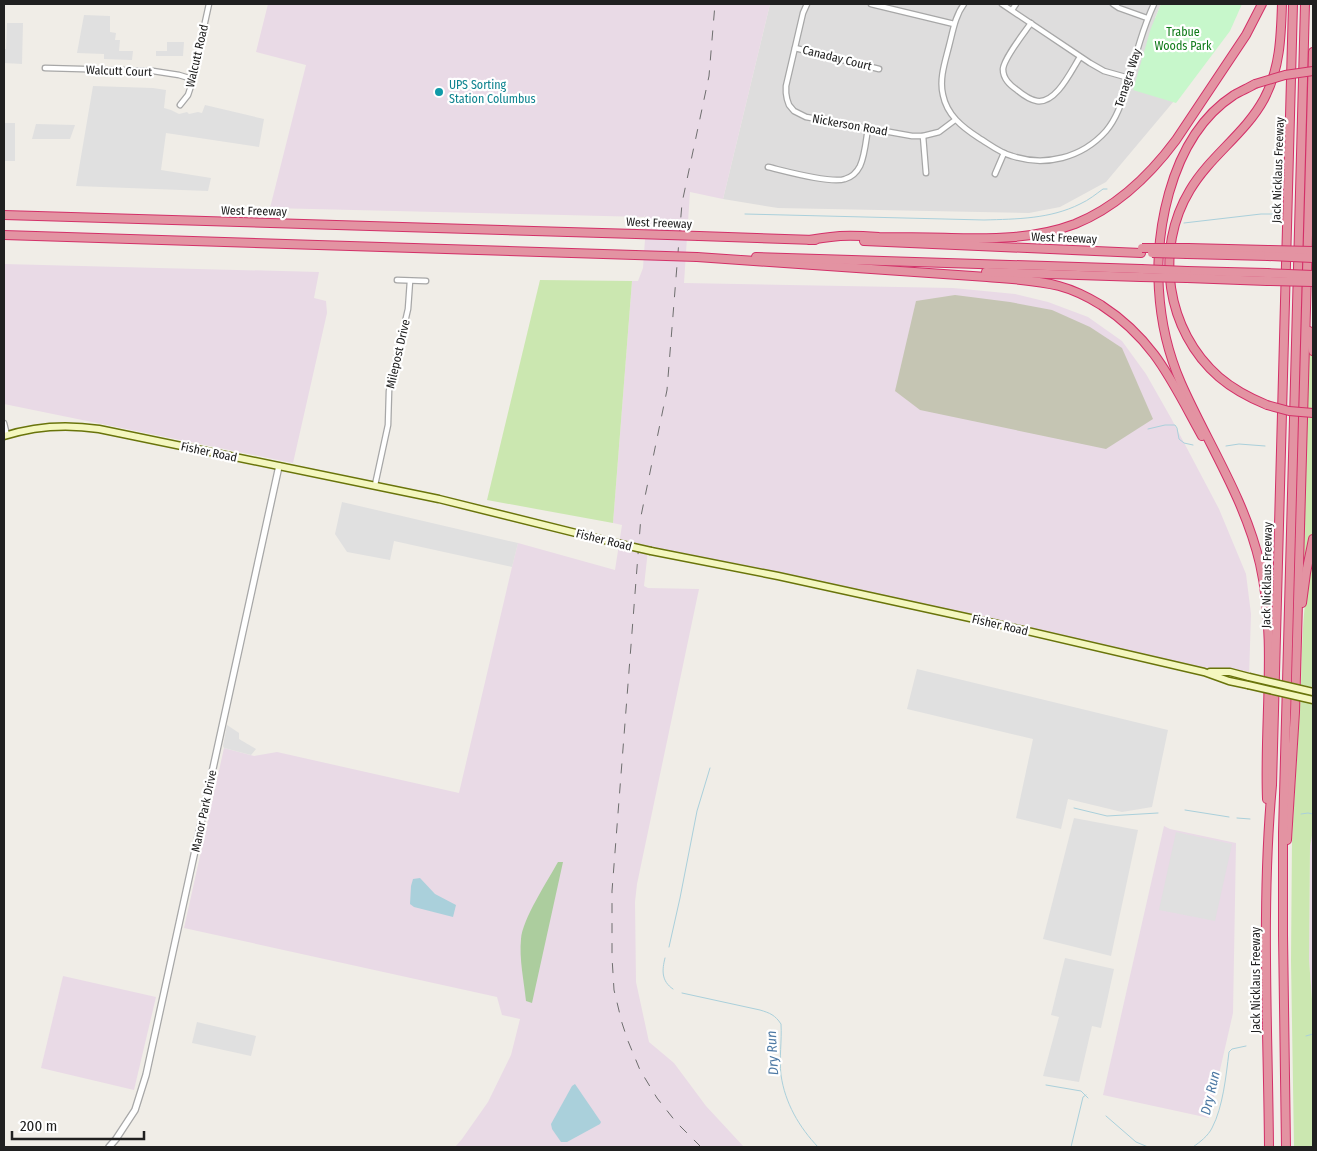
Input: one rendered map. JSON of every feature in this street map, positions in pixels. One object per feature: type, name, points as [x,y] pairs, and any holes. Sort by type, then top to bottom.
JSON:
[{"type":"highway","points":[[810,240],[841,236],[1008,238],[1057,230],[1095,214],[1129,192],[1165,155],[1246,35],[1262,4]]},
{"type":"highway","points":[[1282,4],[1280,49],[1269,88],[1248,123],[1207,167],[1183,203],[1173,231],[1170,280],[1179,322],[1198,355],[1218,376],[1237,390],[1268,405],[1289,411],[1313,413]]},
{"type":"highway","name":"Jack Nicklaus Freeway","points":[[1270,1147],[1266,943],[1268,829],[1273,766],[1293,4]]},
{"type":"highway","name":"Jack Nicklaus Freeway","points":[[1286,1147],[1283,797],[1305,4]]},
{"type":"highway","points":[[1284,894],[1292,782],[1297,640],[1313,52]]},
{"type":"highway","points":[[1268,829],[1266,785],[1268,625],[1259,562],[1247,523],[1238,502],[1180,382],[1173,362],[1162,317],[1158,261],[1167,201],[1174,176],[1191,140],[1202,125],[1215,111],[1234,96],[1255,84],[1284,74],[1313,71]]},
{"type":"highway","points":[[1308,231],[1313,207]]},
{"type":"highway","points":[[4,210],[276,219],[321,224]]},
{"type":"highway","name":"West Freeway","points":[[4,214],[1091,250],[1268,253],[1313,258]]},
{"type":"highway","points":[[4,235],[697,257],[768,257],[1187,275],[1267,277],[1313,275]]},
{"type":"highway","points":[[1268,253],[1313,252]]},
{"type":"highway","points":[[697,257],[987,277],[1061,286],[1078,293],[1110,311],[1126,323],[1142,338],[1159,360],[1238,502]]},
{"type":"highway","points":[[892,270],[1141,273]]},
{"type":"highway","points":[[1267,277],[1313,282]]},
{"type":"highway","points":[[1306,295],[1309,332],[1313,351]]},
{"type":"highway","points":[[1297,640],[1306,573],[1313,539]]},
{"type":"main road","name":"Fisher Road","points":[[5,436],[42,427],[68,426],[88,427],[148,438],[375,485],[651,551],[778,576],[1002,625],[1204,672],[1248,686],[1313,700]]},
{"type":"main road","name":"Fisher Road","points":[[1204,672],[1230,672],[1313,692]]},
{"type":"street","name":"Walcutt Road","points":[[180,105],[188,95],[209,4]]},
{"type":"street","name":"Nickerson Road","points":[[807,4],[803,13],[786,86],[786,99],[794,111],[806,117],[912,136],[923,136],[939,132],[955,120]]},
{"type":"street","points":[[871,4],[889,6],[954,24]]},
{"type":"street","points":[[955,120],[946,104],[942,88],[944,69],[954,24],[964,4]]},
{"type":"street","points":[[1002,4],[1104,71],[1129,78]]},
{"type":"street","points":[[1012,10],[1016,4]]},
{"type":"street","points":[[1114,4],[1119,8],[1148,18]]},
{"type":"street","name":"Tenagra Way","points":[[955,120],[965,129],[1004,153],[1027,160],[1052,160],[1075,154],[1086,148],[1101,136],[1113,122],[1123,100],[1154,4]]},
{"type":"street","points":[[1031,23],[1006,59],[1003,68],[1004,78],[1022,94],[1036,101],[1051,98],[1057,93],[1080,57]]},
{"type":"street","name":"Canaday Court","points":[[795,48],[879,68]]},
{"type":"street","name":"Walcutt Court","points":[[45,68],[153,72],[179,75],[192,79]]},
{"type":"street","points":[[768,167],[830,180],[850,177],[860,165],[868,128]]},
{"type":"street","points":[[923,136],[926,173]]},
{"type":"street","points":[[995,174],[1004,153]]},
{"type":"street","points":[[398,280],[426,281]]},
{"type":"street","name":"Milepost Drive","points":[[375,485],[388,425],[389,391],[408,309],[410,281]]},
{"type":"street","points":[[4,423],[5,436]]},
{"type":"street","name":"Manor Park Drive","points":[[109,1147],[135,1110],[146,1075],[279,466]]},
{"type":"shaded area","points":[[268,4],[770,4],[723,199],[690,192],[684,283],[953,288],[1015,294],[1048,302],[1088,317],[1122,341],[1146,374],[1219,509],[1246,574],[1251,614],[1249,677],[1204,672],[648,550],[644,586],[648,588],[699,589],[637,884],[635,902],[636,982],[649,1042],[674,1063],[706,1106],[744,1147],[455,1147],[488,1102],[511,1055],[520,1019],[502,1015],[497,997],[184,928],[224,748],[254,756],[277,752],[459,793],[518,543],[615,570],[622,525],[613,523],[632,281],[638,281],[643,268],[646,225],[644,214],[644,217],[270,208],[306,65],[256,52]]},
{"type":"shaded area","points":[[770,4],[1161,4],[1155,18],[1174,101],[1106,182],[1060,207],[1029,213],[778,208],[723,199]]},
{"type":"shaded area","points":[[84,15],[110,16],[110,32],[116,33],[115,40],[120,40],[119,51],[133,51],[132,60],[104,59],[104,54],[77,53]]},
{"type":"shaded area","points":[[7,23],[23,23],[22,64],[4,63]]},
{"type":"shaded area","points":[[167,42],[184,42],[183,56],[156,56],[156,51],[167,51]]},
{"type":"shaded area","points":[[93,86],[166,90],[164,108],[179,114],[187,112],[189,114],[202,113],[205,105],[264,119],[259,147],[166,133],[161,170],[211,178],[208,191],[76,186]]},
{"type":"shaded area","points":[[4,123],[15,123],[15,161],[4,161]]},
{"type":"shaded area","points":[[36,124],[75,125],[70,139],[32,139]]},
{"type":"shaded area","points":[[4,264],[319,272],[314,298],[326,301],[327,313],[293,463],[4,404]]},
{"type":"shaded area","points":[[955,295],[1052,310],[1090,327],[1122,348],[1153,419],[1106,449],[920,410],[895,391],[916,301]]},
{"type":"shaded area","points":[[342,502],[518,543],[512,567],[394,541],[390,560],[347,552],[335,534]]},
{"type":"shaded area","points":[[917,669],[1168,730],[1152,807],[1122,812],[1068,799],[1061,829],[1016,818],[1033,739],[907,709]]},
{"type":"shaded area","points":[[227,725],[239,733],[239,739],[256,749],[251,755],[224,748]]},
{"type":"shaded area","points":[[1074,818],[1138,830],[1111,956],[1043,939]]},
{"type":"shaded area","points":[[1164,826],[1170,829],[1236,843],[1233,1013],[1209,1118],[1103,1095]]},
{"type":"shaded area","points":[[1312,829],[1313,1012],[1309,960],[1310,846]]},
{"type":"shaded area","points":[[1176,832],[1232,844],[1215,921],[1159,910]]},
{"type":"shaded area","points":[[1065,958],[1114,969],[1101,1028],[1092,1026],[1079,1082],[1043,1076],[1059,1017],[1051,1015]]},
{"type":"shaded area","points":[[63,976],[156,997],[134,1090],[41,1068]]},
{"type":"shaded area","points":[[197,1022],[256,1036],[251,1056],[192,1043]]},
{"type":"green space","name":"Trabue Woods Park","points":[[1161,4],[1242,4],[1230,31],[1176,103],[1133,90],[1151,28]]},
{"type":"green space","points":[[540,280],[632,281],[613,523],[487,500]]},
{"type":"green space","points":[[1308,351],[1310,351],[1313,357],[1313,408],[1308,408]]},
{"type":"green space","points":[[1307,417],[1313,418],[1313,534],[1302,583]]},
{"type":"green space","points":[[1313,554],[1313,687],[1301,685],[1305,602]]},
{"type":"green space","points":[[1300,700],[1313,704],[1313,830],[1310,846],[1309,960],[1313,1012],[1313,1147],[1294,1147],[1291,961],[1292,839]]},
{"type":"green space","points":[[558,862],[563,862],[532,1003],[526,1001],[521,954],[522,931],[536,900]]},
{"type":"water","points":[[420,878],[435,894],[456,905],[453,917],[414,907],[410,904],[413,879]]},
{"type":"water","points":[[575,1084],[601,1122],[567,1142],[561,1142],[552,1129],[551,1124],[572,1086]]},
{"type":"waterway","points":[[745,214],[984,220],[1021,218],[1057,213],[1069,209],[1086,201],[1103,189],[1107,189]]},
{"type":"waterway","points":[[1184,223],[1261,214],[1277,214]]},
{"type":"waterway","points":[[1148,429],[1175,425],[1179,439],[1184,443],[1193,445]]},
{"type":"waterway","points":[[1226,446],[1239,444],[1265,446]]},
{"type":"waterway","name":"Dry Run","points":[[669,947],[697,811],[710,768]]},
{"type":"waterway","points":[[1074,808],[1107,816],[1158,813]]},
{"type":"waterway","points":[[1185,810],[1229,817]]},
{"type":"waterway","points":[[1301,814],[1313,814]]},
{"type":"waterway","points":[[1237,818],[1250,819]]},
{"type":"waterway","name":"Dry Run","points":[[665,958],[663,967],[664,979],[673,989]]},
{"type":"waterway","name":"Dry Run","points":[[682,993],[760,1010],[777,1018],[781,1024],[780,1069],[789,1105],[799,1123],[818,1147]]},
{"type":"waterway","name":"Dry Run","points":[[1306,1036],[1313,1034]]},
{"type":"waterway","name":"Dry Run","points":[[1193,1147],[1208,1134],[1216,1120],[1229,1052],[1232,1049],[1246,1046]]},
{"type":"waterway","name":"Dry Run","points":[[1046,1085],[1081,1091],[1088,1098]]},
{"type":"waterway","name":"Dry Run","points":[[1071,1147],[1083,1097],[1086,1095]]},
{"type":"waterway","name":"Dry Run","points":[[1106,1116],[1136,1142],[1148,1147]]},
{"type":"railway","points":[[701,1147],[676,1122],[657,1098],[640,1070],[628,1041],[614,990],[612,891],[641,516],[667,390],[682,203],[709,76],[715,4]]},
{"type":"place","name":"UPS Sorting Station Columbus","points":[[439,92]]}]
